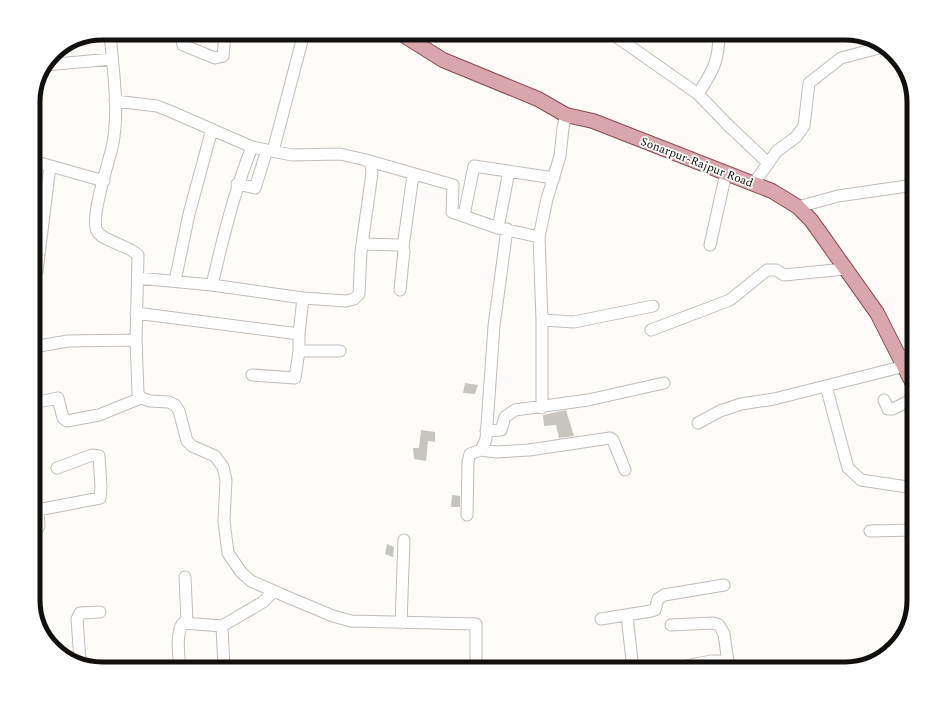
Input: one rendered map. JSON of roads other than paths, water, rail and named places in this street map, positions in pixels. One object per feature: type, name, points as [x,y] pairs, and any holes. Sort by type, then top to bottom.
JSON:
[{"type":"main road","name":"Sonarpur-Rajpur Road","points":[[411,40],[443,60],[538,100],[566,116],[593,121],[754,183],[772,191],[798,207],[811,220],[845,269],[862,289],[907,359]]},
{"type":"street","points":[[111,40],[115,101],[115,130],[95,218],[97,233],[134,250],[138,255],[136,340],[137,381],[138,392],[141,398]]},
{"type":"street","points":[[182,40],[183,45],[215,58],[223,56],[224,40]]},
{"type":"street","points":[[237,184],[255,188],[270,150],[302,40]]},
{"type":"street","points":[[622,40],[698,94],[768,163]]},
{"type":"street","points":[[698,94],[714,68],[718,56],[719,40]]},
{"type":"street","points":[[754,183],[777,151],[796,137],[804,126],[809,83],[841,58],[876,49]]},
{"type":"street","points":[[53,64],[112,59]]},
{"type":"street","points":[[115,101],[157,106],[252,146],[292,155],[340,154],[452,185],[452,212],[503,228],[539,237]]},
{"type":"street","points":[[542,408],[542,320],[539,237],[560,156],[566,116]]},
{"type":"street","points":[[175,281],[189,214],[212,129]]},
{"type":"street","points":[[212,285],[237,184],[252,146]]},
{"type":"street","points":[[138,278],[212,285],[303,298],[346,301],[354,299],[359,294],[362,244],[372,173],[371,164],[366,160]]},
{"type":"street","points":[[40,163],[104,181]]},
{"type":"street","points":[[40,247],[50,166]]},
{"type":"street","points":[[464,215],[474,166],[554,178]]},
{"type":"street","points":[[481,450],[484,445],[486,431],[494,326],[509,171]]},
{"type":"street","points":[[710,245],[726,173]]},
{"type":"street","points":[[400,290],[404,251],[403,247],[414,175]]},
{"type":"street","points":[[798,207],[838,196],[907,186]]},
{"type":"street","points":[[362,244],[399,245],[403,247]]},
{"type":"street","points":[[651,330],[730,300],[767,270],[776,270],[784,276],[845,269]]},
{"type":"street","points":[[252,375],[295,378],[299,351],[299,334],[303,298]]},
{"type":"street","points":[[542,320],[574,322],[653,306]]},
{"type":"street","points":[[136,313],[299,334]]},
{"type":"street","points":[[40,346],[68,341],[136,340]]},
{"type":"street","points":[[299,351],[340,351]]},
{"type":"street","points":[[698,423],[720,411],[741,404],[774,399],[826,386],[907,359]]},
{"type":"street","points":[[486,431],[501,430],[505,416],[515,410],[542,408],[664,383]]},
{"type":"street","points":[[826,386],[848,468],[861,480],[907,487]]},
{"type":"street","points":[[40,402],[58,398],[63,418],[67,421],[99,415],[141,398],[150,401],[169,402],[175,405],[179,411],[187,441],[192,446],[215,456],[223,467],[226,480],[224,521],[228,553],[234,564],[251,581],[333,616],[350,621],[476,624],[476,662]]},
{"type":"street","points":[[884,400],[888,409],[893,409],[907,402]]},
{"type":"street","points":[[467,515],[468,462],[470,454],[481,450],[496,452],[529,450],[610,438],[614,440],[624,470]]},
{"type":"street","points":[[40,510],[100,498],[101,487],[99,456],[92,455],[56,468]]},
{"type":"street","points":[[870,531],[907,530]]},
{"type":"street","points":[[402,623],[404,540]]},
{"type":"street","points":[[185,577],[187,622]]},
{"type":"street","points":[[602,619],[627,616],[655,610],[658,599],[664,595],[724,585]]},
{"type":"street","points":[[180,662],[180,627],[183,623],[187,622],[222,626],[263,602],[274,591]]},
{"type":"street","points":[[80,658],[77,619],[80,613],[100,612]]},
{"type":"street","points":[[627,616],[632,662]]},
{"type":"street","points":[[671,625],[713,623],[719,625],[724,634],[729,662]]},
{"type":"street","points":[[222,626],[224,662]]}]
